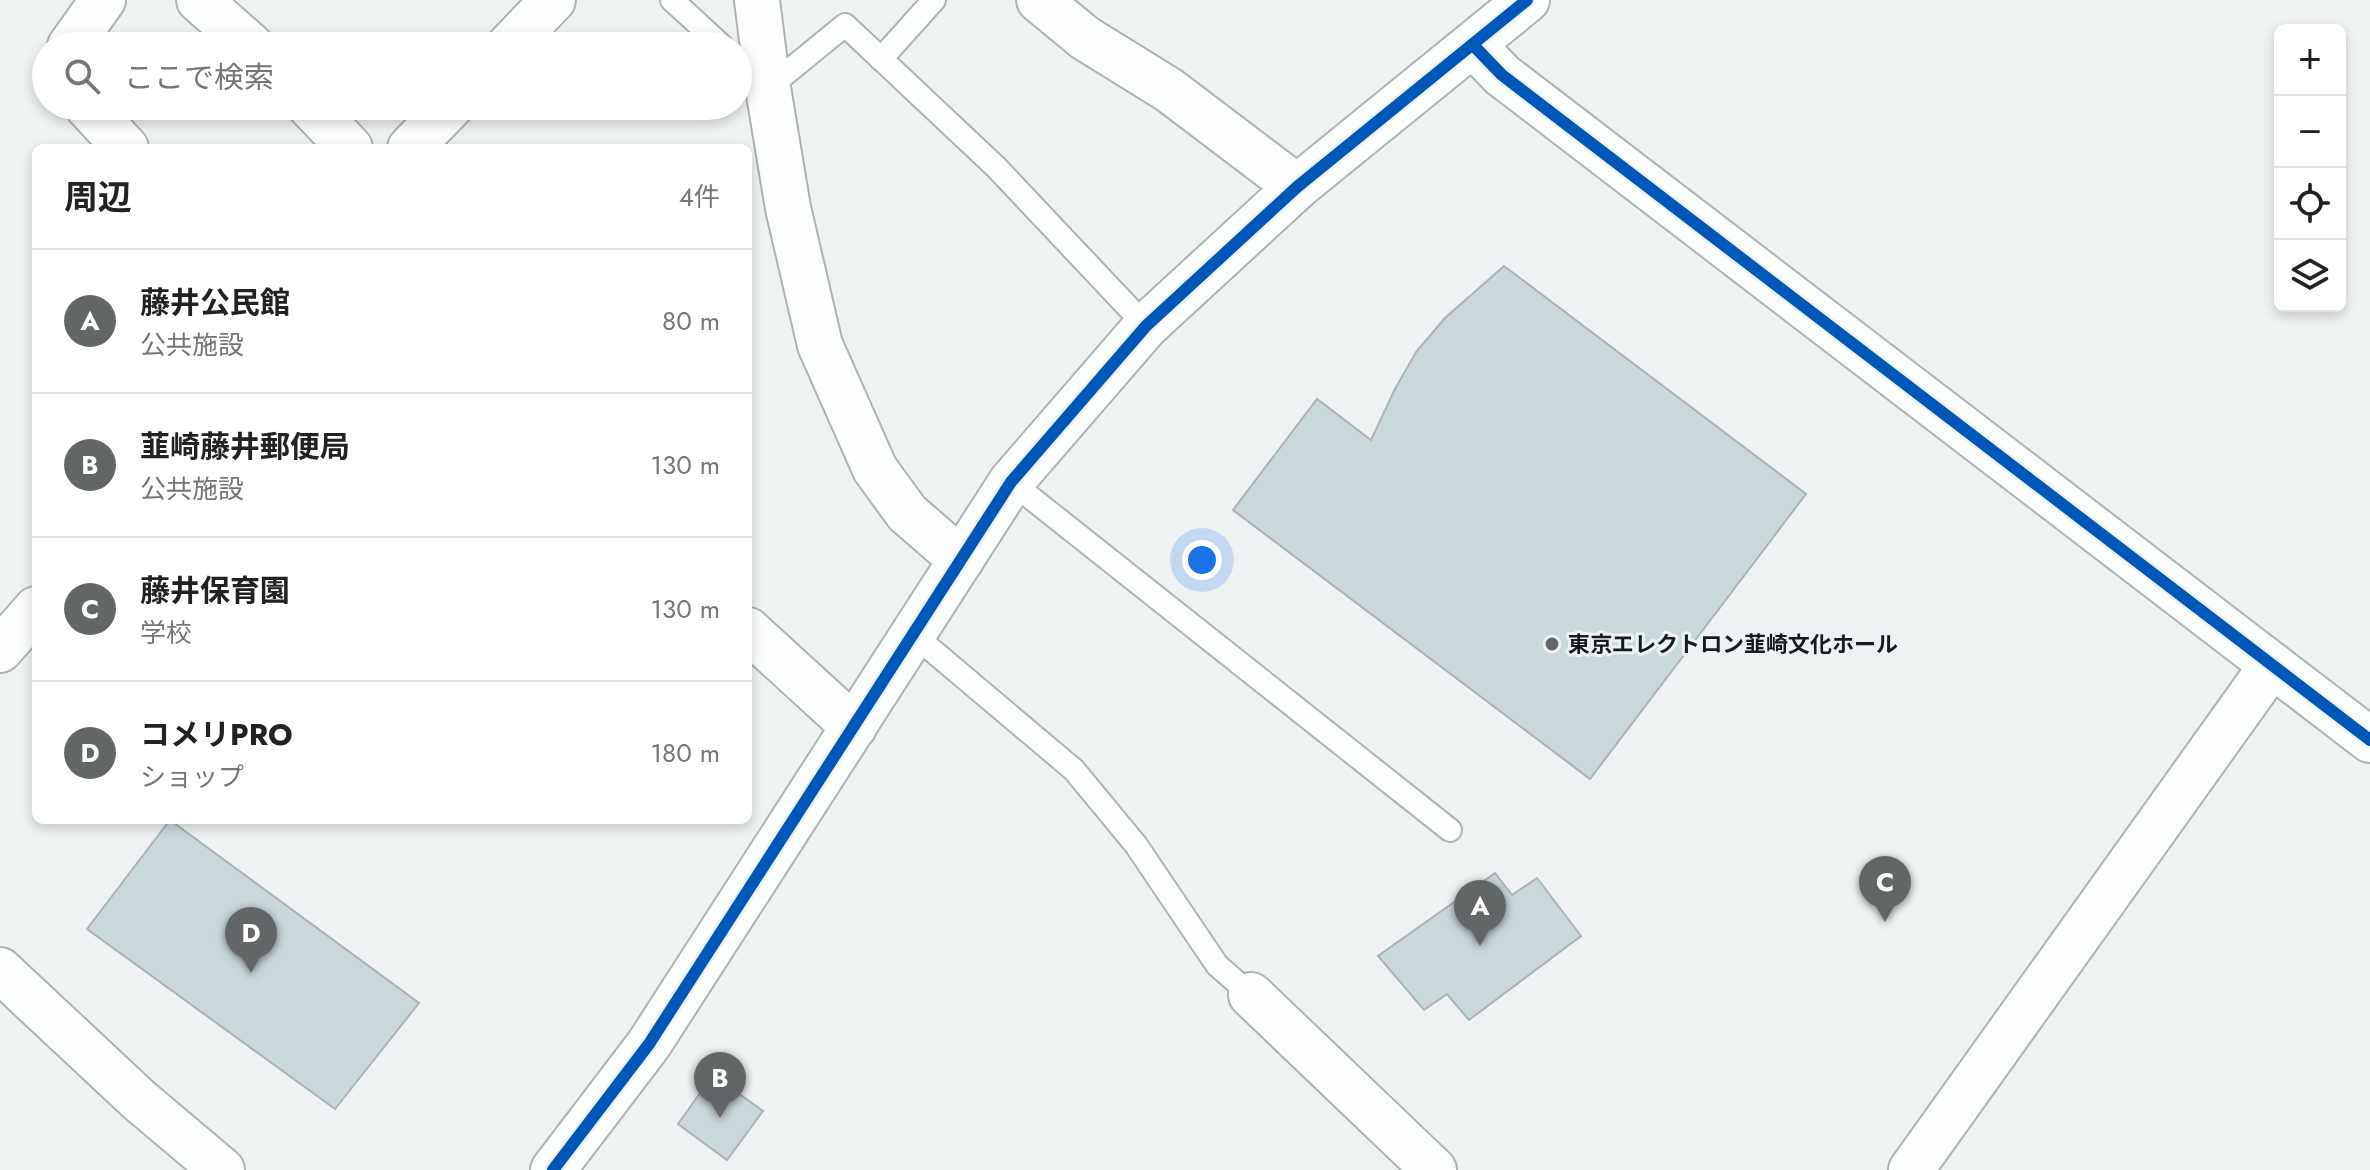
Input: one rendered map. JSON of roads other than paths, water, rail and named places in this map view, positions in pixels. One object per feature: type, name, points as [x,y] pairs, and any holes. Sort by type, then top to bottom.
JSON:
[{"type":"street","points":[[80,32],[103,0]]},
{"type":"street","points":[[199,0],[235,32]]},
{"type":"street","points":[[522,32],[553,0]]},
{"type":"street","points":[[757,0],[753,74],[820,345],[875,469],[907,513],[961,560]]},
{"type":"street","points":[[553,1170],[649,1044],[1011,482],[1146,326],[1297,187],[1527,0]]},
{"type":"street","points":[[1062,7],[1085,38],[1169,90],[1297,187]]},
{"type":"street","points":[[1473,45],[1502,75],[2370,740]]},
{"type":"street","points":[[100,120],[122,144]]},
{"type":"street","points":[[323,120],[346,144]]},
{"type":"street","points":[[414,144],[437,120]]},
{"type":"street","points":[[0,650],[32,614]]},
{"type":"street","points":[[752,634],[854,727]]},
{"type":"street","points":[[1911,1170],[2272,665]]},
{"type":"street","points":[[0,970],[139,1100],[222,1170]]},
{"type":"street","points":[[1251,995],[1434,1170]]},
{"type":"lane","points":[[672,0],[707,32]]},
{"type":"lane","points":[[881,59],[934,0]]},
{"type":"lane","points":[[753,74],[845,25],[996,167],[1146,326]]},
{"type":"lane","points":[[1011,482],[1450,830]]},
{"type":"lane","points":[[914,635],[1074,770],[1136,845],[1217,965],[1251,995]]},
{"type":"place","name":"東京エレクトロン韮崎文化ホール","points":[[1552,644]]},
{"type":"place","name":"藤井保育園","points":[[1885,922]]},
{"type":"place","name":"藤井公民館","points":[[1480,946]]},
{"type":"place","name":"コメリPRO","points":[[251,973]]},
{"type":"place","name":"韮崎藤井郵便局","points":[[720,1118]]}]
